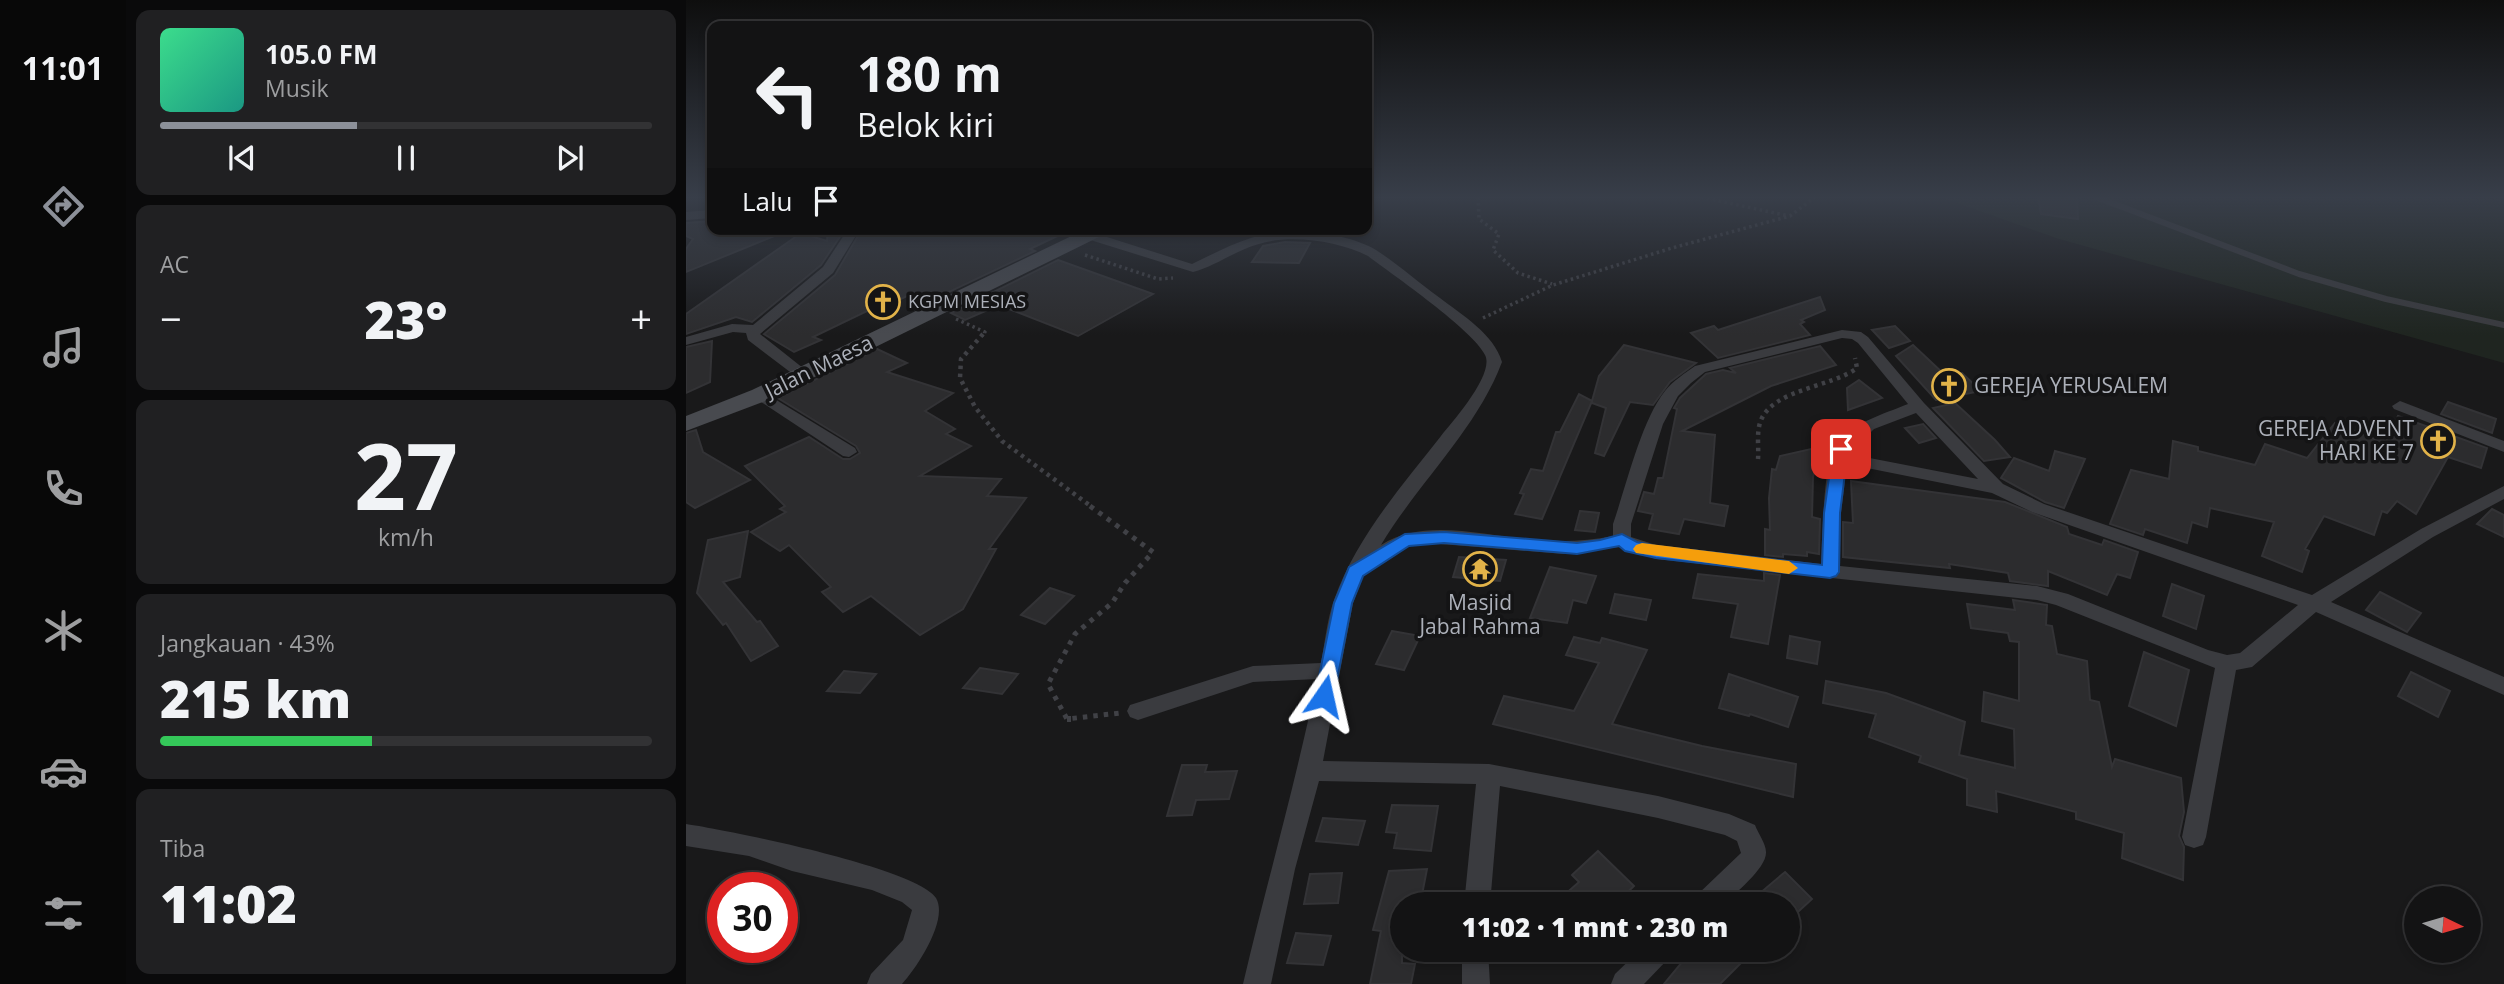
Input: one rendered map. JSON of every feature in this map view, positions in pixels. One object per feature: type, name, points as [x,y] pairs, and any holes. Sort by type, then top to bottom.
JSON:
[{"type":"street","points":[[686,341],[732,328],[755,329],[828,270],[845,243]]},
{"type":"street","name":"Jalan Maesa","points":[[686,424],[760,395],[1071,243]]},
{"type":"street","points":[[1125,243],[1193,268],[1250,243]]},
{"type":"street","points":[[1257,984],[1282,869],[1310,771],[1343,603],[1355,572],[1395,506],[1485,388],[1495,362],[1493,352],[1467,326],[1371,253],[1348,243]]},
{"type":"street","points":[[755,329],[754,337],[803,374]]},
{"type":"street","points":[[1622,540],[1622,524],[1655,424],[1671,394],[1700,369],[1849,334],[1856,335],[1869,346],[1917,406],[1997,488]]},
{"type":"street","points":[[760,395],[849,452]]},
{"type":"street","points":[[1830,572],[1830,538],[1841,449],[1857,433],[1917,406]]},
{"type":"street","points":[[2399,406],[2504,447]]},
{"type":"street","points":[[1839,457],[1997,488],[2038,508],[2314,603],[2504,686]]},
{"type":"street","points":[[1355,572],[1405,540],[1418,538],[1444,537],[1577,548],[1622,540],[1631,546],[1656,552],[2037,593],[2061,599],[2204,657],[2227,663],[2245,661],[2314,603],[2427,533],[2504,492]]},
{"type":"street","points":[[2194,837],[2227,663]]},
{"type":"street","points":[[1138,711],[1252,674],[1329,671]]},
{"type":"street","points":[[1310,771],[1489,774],[1658,807],[1729,825],[1745,832],[1754,851],[1752,859],[1718,892]]},
{"type":"street","points":[[1478,892],[1489,774]]},
{"type":"street","points":[[686,835],[748,845],[792,859],[872,878],[911,893],[926,905],[924,923],[916,946],[894,974],[881,984]]},
{"type":"street","points":[[1475,962],[1476,984]]},
{"type":"street","points":[[1625,984],[1647,962]]},
{"type":"lane","points":[[2213,243],[2272,266],[2353,289],[2504,325]]},
{"type":"path","points":[[1496,243],[1493,250],[1518,273],[1553,285]]},
{"type":"path","points":[[1467,326],[1553,285],[1691,243]]},
{"type":"path","points":[[1062,247],[1165,281],[1193,268]]},
{"type":"path","points":[[935,311],[985,332],[961,359],[960,378],[975,407],[1002,442],[1153,552],[1125,583],[1112,603],[1075,634],[1048,684],[1067,719],[1138,711]]},
{"type":"path","points":[[1758,459],[1760,423],[1764,414],[1791,396],[1849,374],[1857,368],[1849,334]]},
{"type":"shaded area","points":[[2073,243],[2504,243],[2504,363]]},
{"type":"building","points":[[690,243],[757,243],[686,272],[686,249]]},
{"type":"building","points":[[787,243],[836,243],[821,265],[752,322],[736,317],[686,334],[686,314]]},
{"type":"building","points":[[854,243],[1043,243],[1030,249],[1035,251],[928,302],[911,294],[874,312],[869,310],[813,337],[821,340],[794,352],[764,334],[835,275]]},
{"type":"building","points":[[1310,243],[1299,263],[1252,262],[1263,246]]},
{"type":"building","points":[[1058,260],[1153,294],[1078,336],[999,305],[965,320],[951,313]]},
{"type":"building","points":[[1820,297],[1825,310],[1801,320],[1804,322],[1800,324],[1810,335],[1718,358],[1691,333],[1714,326],[1718,330]]},
{"type":"building","points":[[1895,326],[1910,341],[1889,348],[1872,330]]},
{"type":"building","points":[[712,341],[710,382],[686,393],[686,347]]},
{"type":"building","points":[[1624,345],[1696,363],[1670,382],[1653,405],[1630,402],[1604,456],[1595,453],[1606,408],[1592,403],[1599,376]]},
{"type":"building","points":[[1913,345],[1946,376],[1962,373],[1981,391],[1936,400],[1896,356]]},
{"type":"building","points":[[1820,346],[1836,365],[1771,386],[1682,431],[1715,435],[1710,503],[1728,506],[1724,526],[1684,519],[1679,534],[1649,529],[1653,514],[1638,511],[1644,492],[1654,494],[1658,478],[1663,478],[1677,409],[1674,408],[1680,398],[1706,374],[1723,370],[1736,373],[1730,368]]},
{"type":"building","points":[[877,349],[907,363],[887,372],[953,393],[925,411],[955,429],[946,434],[971,446],[920,476],[1001,479],[987,496],[1026,498],[989,549],[996,549],[963,609],[920,635],[871,596],[843,612],[822,592],[831,587],[789,545],[780,551],[751,532],[786,512],[780,509],[785,506],[745,466],[809,437],[843,459],[850,459],[860,453],[856,446],[778,398]]},
{"type":"building","points":[[1859,380],[1882,398],[1848,410],[1847,388]]},
{"type":"building","points":[[1579,394],[1592,401],[1542,519],[1515,514],[1524,494],[1520,493],[1531,469],[1543,471],[1556,432],[1560,432]]},
{"type":"building","points":[[2448,402],[2496,419],[2492,433],[2441,414]]},
{"type":"building","points":[[1955,403],[2010,457],[1984,461],[1933,408]]},
{"type":"building","points":[[2398,416],[2487,448],[2481,468],[2448,457],[2416,514],[2397,501],[2387,513],[2382,511],[2374,535],[2324,516],[2305,549],[2309,551],[2302,572],[2262,556],[2274,522],[2210,508],[2207,527],[2192,522],[2187,543],[2145,529],[2143,535],[2110,524],[2131,470],[2169,479],[2173,441],[2198,447],[2198,451],[2255,465],[2265,444],[2307,458],[2335,423],[2386,441]]},
{"type":"building","points":[[1923,424],[1936,438],[1919,443],[1905,428]]},
{"type":"building","points":[[696,430],[703,452],[750,480],[695,508],[686,502],[686,433]]},
{"type":"building","points":[[1820,447],[1813,477],[1812,517],[1820,519],[1819,554],[1783,554],[1783,557],[1765,555],[1765,529],[1770,530],[1772,469],[1776,470],[1780,456]]},
{"type":"building","points":[[2055,451],[2085,459],[2064,508],[2045,502],[2001,478],[2014,458],[2049,471]]},
{"type":"building","points":[[1851,481],[2005,502],[2067,527],[2069,534],[2102,545],[2104,540],[2138,552],[2130,578],[2117,574],[2107,595],[2048,571],[2048,586],[2010,581],[2008,573],[1949,564],[1950,568],[1843,557],[1843,522],[1853,523]]},
{"type":"building","points":[[2492,509],[2504,515],[2504,537],[2477,524]]},
{"type":"building","points":[[1580,511],[1599,513],[1595,532],[1575,530]]},
{"type":"building","points":[[748,531],[740,577],[723,582],[757,622],[760,621],[778,646],[751,661],[726,623],[723,625],[697,593],[708,540]]},
{"type":"building","name":"Masjid Jabal Rahma","points":[[1459,557],[1506,560],[1500,581],[1453,577]]},
{"type":"building","points":[[1550,567],[1596,576],[1586,603],[1573,600],[1567,623],[1530,618]]},
{"type":"building","points":[[1764,573],[1780,575],[1768,644],[1731,637],[1738,604],[1693,598],[1698,574],[1764,581]]},
{"type":"building","points":[[2172,584],[2204,596],[2196,629],[2163,616]]},
{"type":"building","points":[[1050,588],[1074,596],[1045,624],[1021,615]]},
{"type":"building","points":[[2380,592],[2421,613],[2407,632],[2366,610]]},
{"type":"building","points":[[1615,594],[1651,600],[1646,620],[1610,613]]},
{"type":"building","points":[[2013,600],[2047,605],[2046,625],[2052,626],[2057,654],[2087,661],[2090,700],[2099,702],[2112,767],[2115,759],[2181,778],[2184,812],[2179,836],[2184,847],[2183,880],[2122,858],[2124,833],[2076,819],[2076,812],[1996,791],[1997,812],[1967,805],[1967,779],[1919,762],[1921,756],[1869,737],[1876,714],[1823,703],[1826,681],[1886,693],[1965,722],[1959,755],[2015,768],[2014,729],[1982,721],[1984,692],[2019,701],[2019,642],[2010,641],[2008,633],[1971,628],[1967,604],[2015,610]]},
{"type":"building","points":[[1392,631],[1420,636],[1404,670],[1376,664]]},
{"type":"building","points":[[1790,636],[1820,642],[1817,664],[1787,658]]},
{"type":"building","points":[[1574,637],[1600,643],[1602,638],[1647,650],[1612,724],[1702,746],[1796,764],[1793,797],[1493,724],[1504,696],[1574,711],[1599,663],[1566,655]]},
{"type":"building","points":[[2144,652],[2189,670],[2176,726],[2129,706]]},
{"type":"building","points":[[980,668],[1018,674],[1002,694],[963,688]]},
{"type":"building","points":[[844,671],[876,674],[860,693],[827,691]]},
{"type":"building","points":[[2411,672],[2450,691],[2438,717],[2398,696]]},
{"type":"building","points":[[1729,674],[1798,697],[1788,727],[1750,714],[1749,716],[1719,708]]},
{"type":"building","points":[[1182,765],[1207,765],[1205,772],[1237,771],[1229,799],[1196,800],[1192,815],[1167,816]]},
{"type":"building","points":[[1392,805],[1438,806],[1431,851],[1394,848],[1397,833],[1386,832]]},
{"type":"building","points":[[1323,818],[1365,821],[1358,845],[1316,841]]},
{"type":"building","points":[[1598,851],[1634,886],[1628,892],[1568,892],[1579,882],[1572,875]]},
{"type":"building","points":[[1427,869],[1423,892],[1390,892],[1390,962],[1415,964],[1411,984],[1370,984],[1381,931],[1373,930],[1389,871]]},
{"type":"building","points":[[1785,872],[1812,899],[1800,910],[1800,892],[1761,892]]},
{"type":"building","points":[[1342,873],[1338,903],[1304,904],[1310,874]]},
{"type":"building","points":[[1296,933],[1331,936],[1323,965],[1287,963]]},
{"type":"building","points":[[1682,962],[1742,962],[1720,984],[1664,984]]},
{"type":"slow traffic","points":[[1642,549],[1789,568]]},
{"type":"place","name":"KGPM MESIAS","points":[[883,302]]},
{"type":"place","name":"GEREJA YERUSALEM","points":[[1949,386]]},
{"type":"place","name":"GEREJA ADVENT HARI KE 7","points":[[2438,441]]},
{"type":"place","name":"Masjid Jabal Rahma","points":[[1480,569]]},
{"type":"route","points":[[1324,696],[1343,603],[1355,572],[1405,540],[1444,537],[1556,548],[1600,546],[1622,540],[1631,546],[1688,557],[1830,572],[1832,513],[1841,449]]}]
